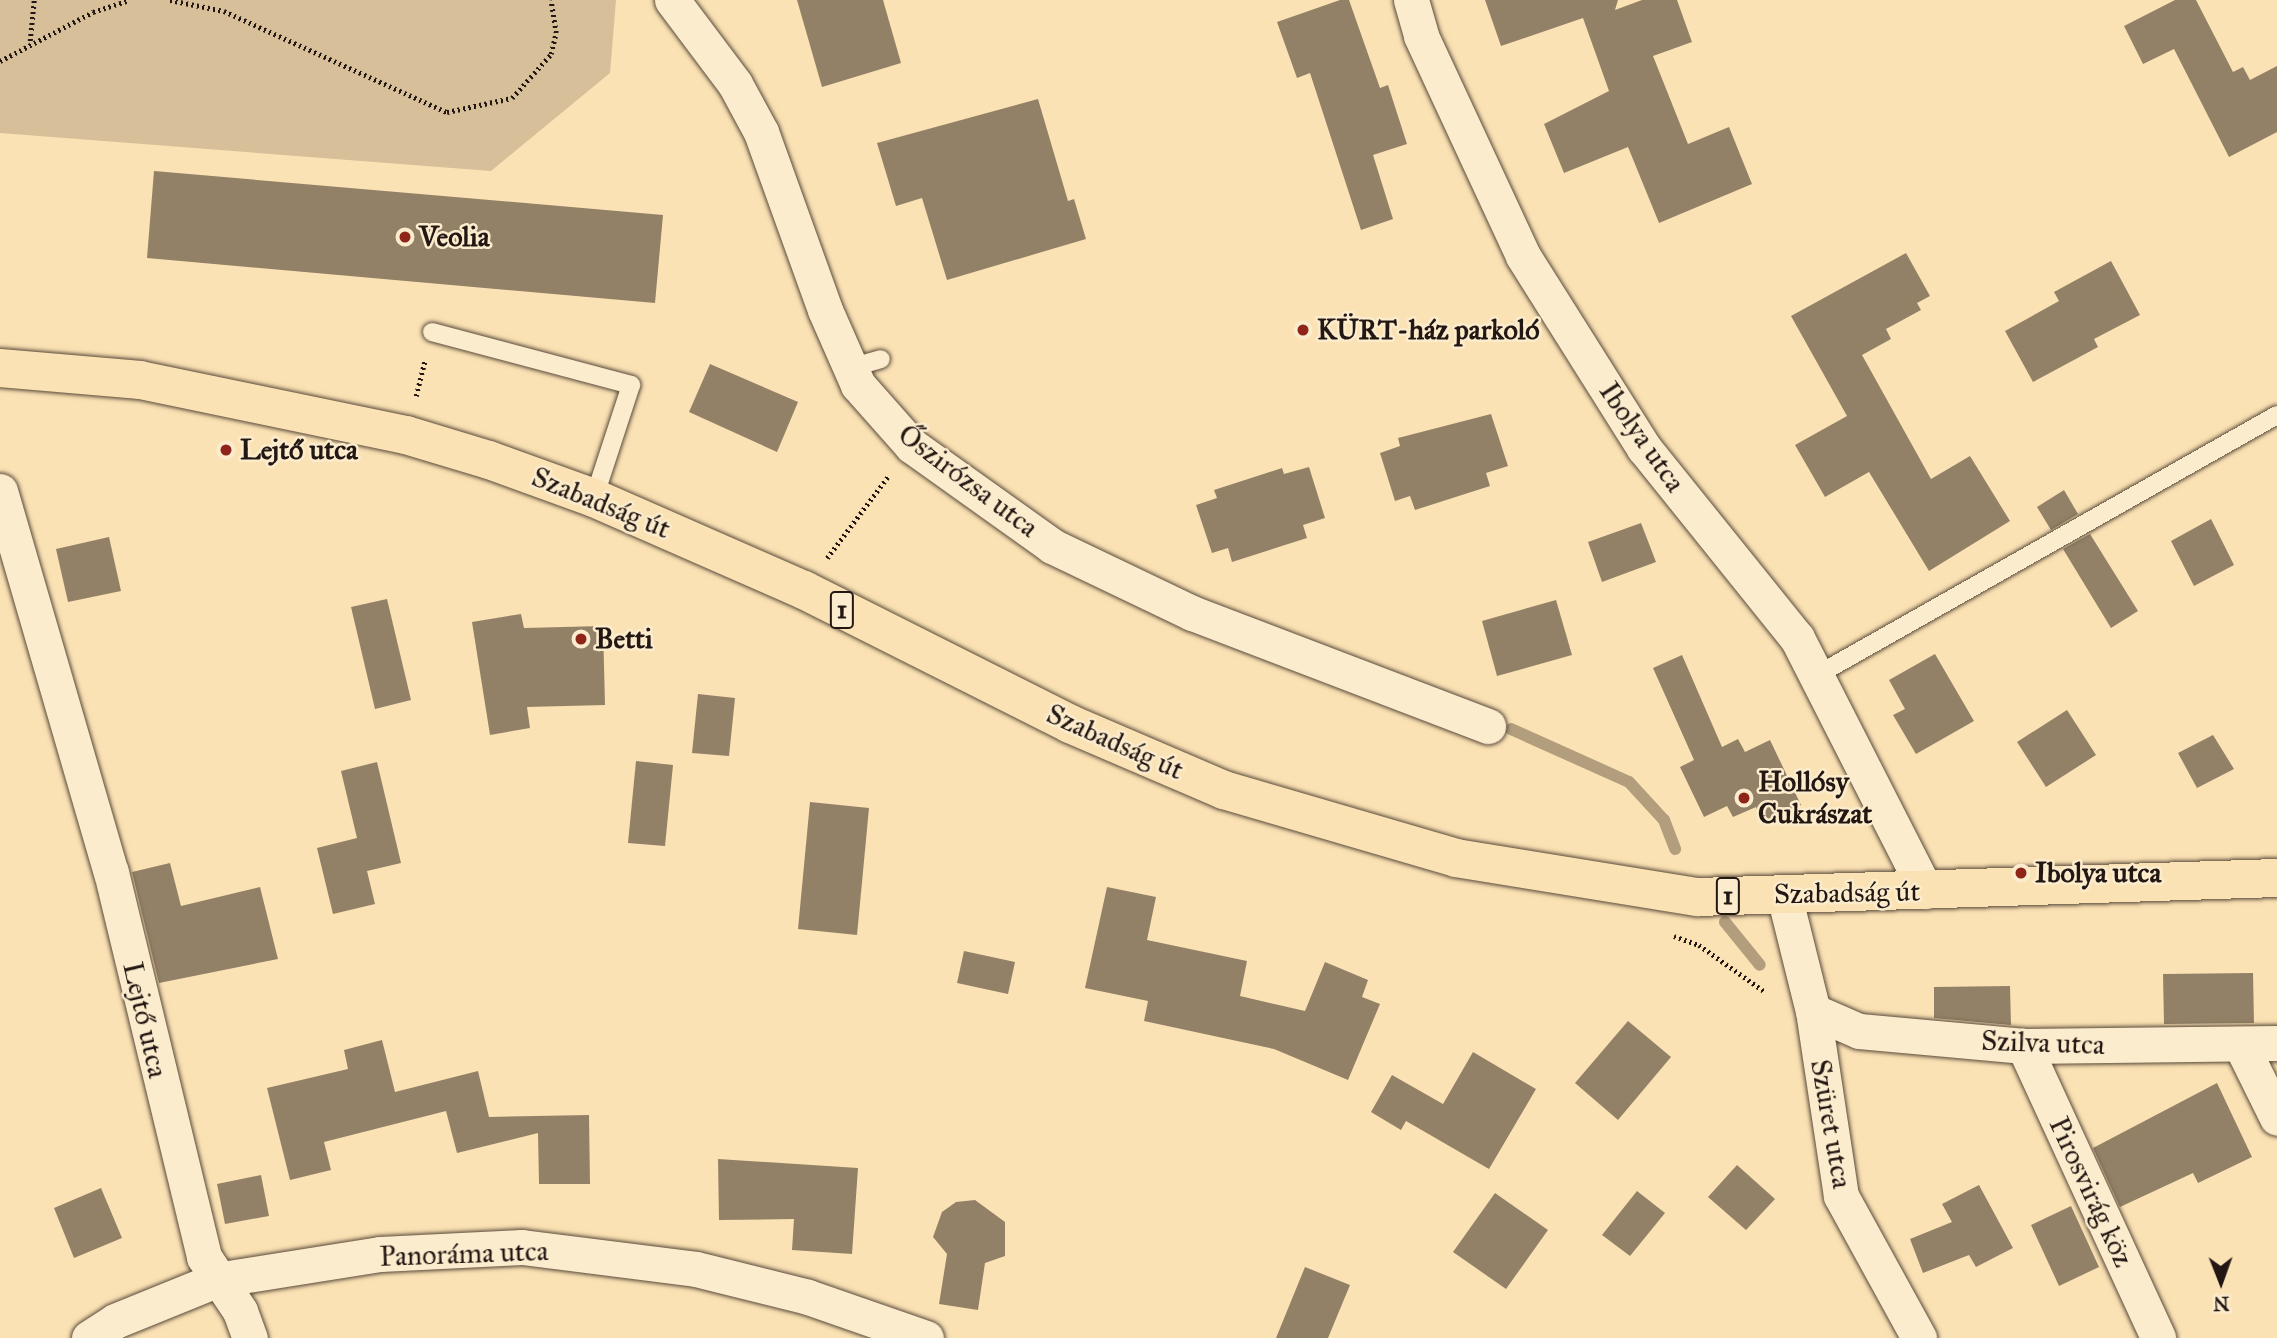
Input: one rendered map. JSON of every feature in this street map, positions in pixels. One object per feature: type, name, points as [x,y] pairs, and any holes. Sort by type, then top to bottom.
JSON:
[{"type":"main road","name":"Szabadság út","points":[[0,368],[139,380],[406,435],[594,498],[804,590],[1070,724],[1224,790],[1336,826],[1455,858],[1601,884],[1698,897],[2277,878]]},
{"type":"street","name":"Őszirózsa utca","points":[[672,0],[735,84],[761,132],[866,363],[858,385],[912,446],[1052,546],[1192,613],[1488,726]]},
{"type":"street","name":"Ibolya utca","points":[[1411,0],[1421,36],[1523,256],[1644,448],[1819,674],[1926,891]]},
{"type":"street","name":"Lejtő utca","points":[[0,491],[111,872],[182,1177],[216,1280],[240,1311],[250,1338]]},
{"type":"street","name":"Szüret utca","points":[[1784,895],[1814,1011],[1841,1196],[1919,1338]]},
{"type":"street","name":"Szilva utca","points":[[1814,1011],[1859,1031],[2024,1046],[2277,1043]]},
{"type":"street","points":[[2241,1045],[2277,1118]]},
{"type":"street","name":"Pirosvirág köz","points":[[2024,1046],[2158,1338]]},
{"type":"street","name":"Panoráma utca","points":[[89,1338],[114,1321],[216,1280],[380,1254],[522,1247],[696,1269],[808,1297],[926,1338]]},
{"type":"lane","points":[[432,332],[631,386],[594,498]]},
{"type":"lane","points":[[1819,674],[2277,415]]},
{"type":"path","points":[[30,42],[34,0]]},
{"type":"path","points":[[0,61],[30,42],[130,0]]},
{"type":"path","points":[[170,0],[224,12],[447,113],[512,98],[551,54],[556,33],[551,0]]},
{"type":"path","points":[[406,435],[432,332]]},
{"type":"path","points":[[804,590],[912,446]]},
{"type":"path","points":[[1667,934],[1699,945],[1764,991]]},
{"type":"shaded area","points":[[0,0],[616,0],[610,73],[491,171],[0,133]]},
{"type":"building","points":[[797,0],[883,0],[901,63],[822,87]]},
{"type":"building","points":[[1340,0],[1349,0],[1380,88],[1388,85],[1407,144],[1373,155],[1393,219],[1361,230],[1310,73],[1297,78],[1277,22]]},
{"type":"building","points":[[1485,0],[1618,0],[1615,10],[1642,0],[1677,0],[1692,42],[1653,56],[1688,144],[1729,127],[1752,184],[1659,223],[1628,147],[1564,173],[1544,124],[1609,91],[1583,18],[1501,46]]},
{"type":"building","points":[[2175,0],[2196,0],[2233,72],[2243,67],[2250,80],[2277,66],[2277,132],[2229,157],[2174,49],[2143,64],[2124,26]]},
{"type":"building","points":[[1038,99],[1068,201],[1074,199],[1086,239],[947,280],[922,198],[896,206],[877,143]]},
{"type":"building","name":"Veolia","points":[[154,171],[663,215],[655,303],[147,258]]},
{"type":"building","points":[[1906,253],[1930,296],[1917,303],[1921,310],[1886,329],[1891,339],[1862,355],[1931,479],[1970,456],[2010,521],[1929,571],[1869,472],[1825,497],[1795,445],[1847,416],[1791,316]]},
{"type":"building","points":[[2111,261],[2140,315],[2094,339],[2098,347],[2033,382],[2005,331],[2059,301],[2054,292]]},
{"type":"building","points":[[710,364],[798,402],[777,452],[689,412]]},
{"type":"building","points":[[1491,414],[1508,466],[1486,473],[1490,486],[1415,510],[1410,496],[1395,501],[1380,453],[1400,446],[1398,438]]},
{"type":"building","points":[[1309,467],[1325,518],[1303,525],[1307,538],[1232,562],[1228,548],[1212,553],[1196,505],[1217,498],[1214,490],[1282,468],[1284,474]]},
{"type":"building","points":[[2064,490],[2078,514],[2051,530],[2037,507]]},
{"type":"building","points":[[2211,519],[2234,565],[2194,586],[2171,541]]},
{"type":"building","points":[[1641,523],[1656,562],[1602,582],[1588,542]]},
{"type":"building","points":[[2090,534],[2138,611],[2111,628],[2063,549]]},
{"type":"building","points":[[109,537],[121,591],[68,602],[56,549]]},
{"type":"building","points":[[387,599],[411,700],[375,709],[351,607]]},
{"type":"building","points":[[1556,600],[1572,655],[1497,676],[1482,621]]},
{"type":"building","points":[[521,614],[524,628],[603,626],[605,705],[527,707],[530,728],[490,735],[472,622]]},
{"type":"building","points":[[1935,654],[1974,721],[1916,754],[1893,715],[1905,709],[1889,680]]},
{"type":"building","points":[[1682,655],[1722,747],[1738,739],[1745,752],[1770,740],[1801,805],[1763,823],[1756,807],[1733,817],[1727,806],[1704,817],[1680,767],[1694,760],[1653,668]]},
{"type":"building","points":[[698,694],[735,698],[729,756],[692,753]]},
{"type":"building","points":[[2067,710],[2096,755],[2046,787],[2017,742]]},
{"type":"building","points":[[2213,735],[2234,769],[2197,788],[2178,753]]},
{"type":"building","points":[[636,761],[673,765],[665,846],[628,843]]},
{"type":"building","points":[[377,762],[401,863],[367,871],[375,904],[333,914],[317,848],[357,838],[341,771]]},
{"type":"building","points":[[810,802],[869,808],[857,935],[798,929]]},
{"type":"building","points":[[170,863],[181,906],[260,887],[278,959],[159,983],[132,872]]},
{"type":"building","points":[[1107,887],[1156,897],[1147,940],[1247,961],[1240,996],[1305,1011],[1325,962],[1368,980],[1362,997],[1380,1004],[1348,1080],[1274,1049],[1144,1021],[1148,1001],[1085,988]]},
{"type":"building","points":[[964,951],[1015,962],[1008,994],[957,983]]},
{"type":"building","points":[[2253,973],[2254,1023],[2164,1024],[2163,974]]},
{"type":"building","points":[[2010,986],[2011,1025],[1934,1018],[1934,987]]},
{"type":"building","points":[[1628,1021],[1671,1057],[1618,1120],[1575,1083]]},
{"type":"building","points":[[382,1040],[395,1092],[478,1071],[489,1117],[589,1115],[590,1184],[539,1184],[538,1133],[457,1153],[446,1111],[324,1142],[331,1170],[290,1180],[267,1088],[348,1069],[344,1050]]},
{"type":"building","points":[[1473,1052],[1536,1089],[1489,1169],[1406,1121],[1401,1130],[1371,1112],[1392,1075],[1443,1104]]},
{"type":"building","points":[[2217,1083],[2252,1157],[2198,1183],[2193,1173],[2120,1207],[2093,1148]]},
{"type":"building","points":[[718,1159],[858,1168],[852,1254],[792,1250],[794,1219],[719,1220]]},
{"type":"building","points":[[1737,1165],[1775,1199],[1746,1230],[1708,1197]]},
{"type":"building","points":[[261,1175],[269,1216],[225,1224],[217,1184]]},
{"type":"building","points":[[1979,1185],[2013,1248],[1976,1267],[1969,1255],[1923,1273],[1910,1239],[1952,1222],[1942,1204]]},
{"type":"building","points":[[101,1188],[122,1238],[74,1258],[54,1208]]},
{"type":"building","points":[[1637,1191],[1665,1213],[1630,1256],[1602,1235]]},
{"type":"building","points":[[1495,1193],[1548,1230],[1506,1289],[1453,1252]]},
{"type":"building","points":[[975,1200],[1005,1222],[1005,1256],[985,1263],[978,1310],[939,1304],[947,1254],[933,1237],[942,1212],[956,1202]]},
{"type":"building","points":[[2071,1206],[2099,1267],[2059,1286],[2031,1225]]},
{"type":"building","points":[[1305,1267],[1350,1285],[1328,1338],[1276,1338]]},
{"type":"waterway","points":[[1511,729],[1629,782],[1664,820],[1675,849]]},
{"type":"waterway","points":[[1725,922],[1760,965]]},
{"type":"place","name":"Veolia","points":[[405,237]]},
{"type":"place","name":"KÜRT-ház parkoló","points":[[1303,330]]},
{"type":"place","name":"Lejtő utca","points":[[226,450]]},
{"type":"place","name":"Betti","points":[[581,639]]},
{"type":"place","name":"Hollósy Cukrászat","points":[[1744,798]]},
{"type":"place","name":"Ibolya utca","points":[[2021,873]]}]
